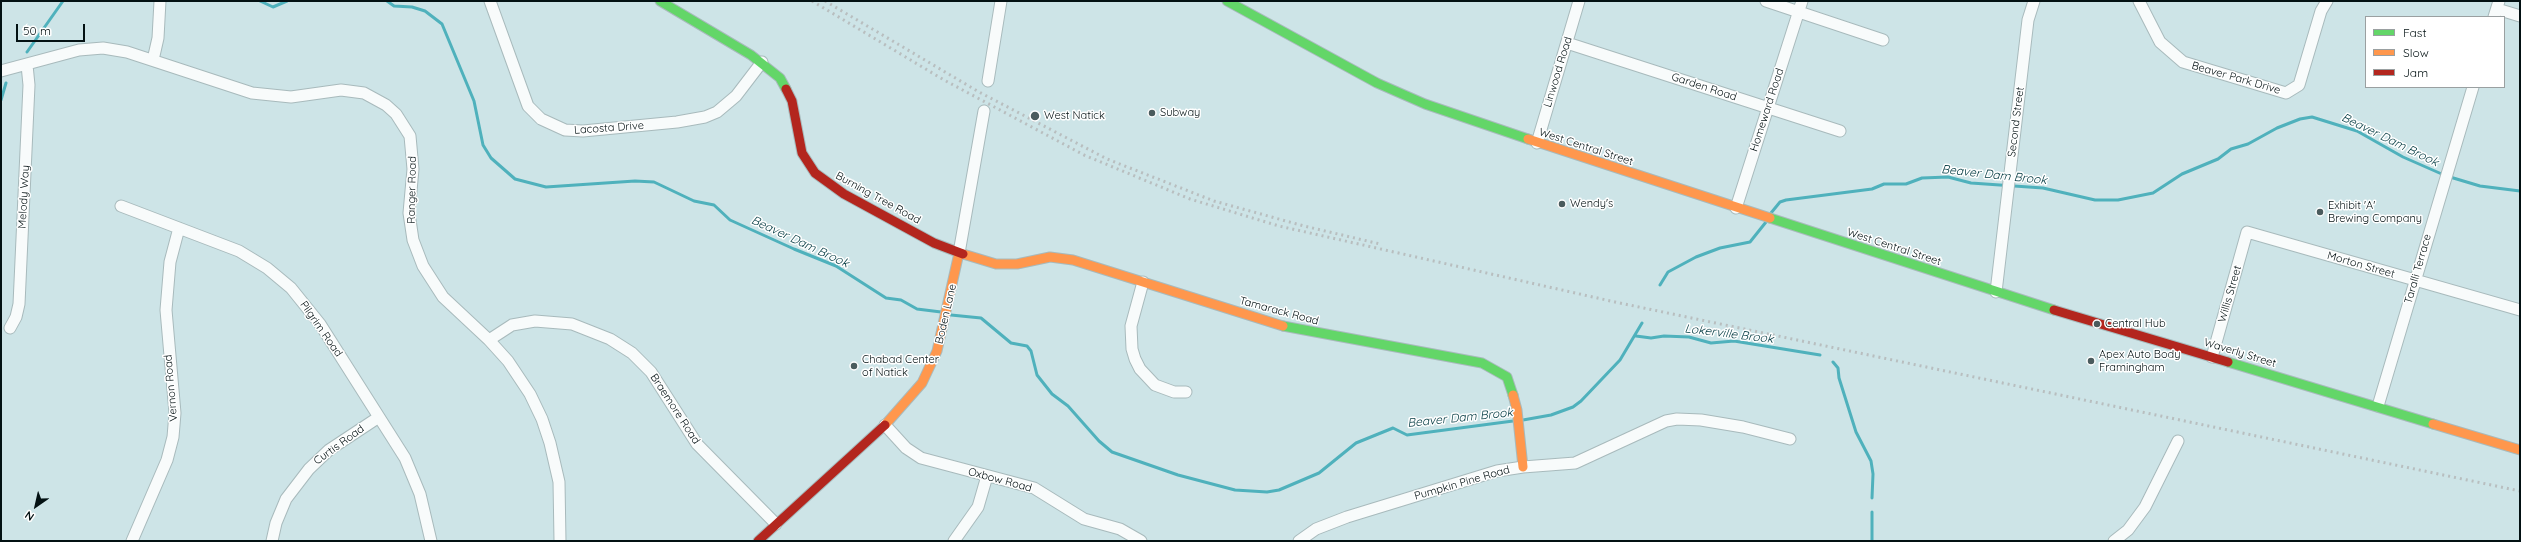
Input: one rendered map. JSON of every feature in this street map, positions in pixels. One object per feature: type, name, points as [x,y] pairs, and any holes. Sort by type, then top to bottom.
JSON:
[{"type":"street","points":[[153,60],[158,38],[160,1]]},
{"type":"street","name":"Lacosta Drive","points":[[490,1],[528,106],[541,119],[565,130],[583,131],[677,122],[705,117],[717,112],[736,96],[762,62]]},
{"type":"street","name":"Burning Tree Road","points":[[660,1],[762,62],[780,78],[787,90],[802,153],[815,173],[844,194],[934,243],[958,253]]},
{"type":"street","points":[[988,81],[1001,1]]},
{"type":"street","name":"West Central Street","points":[[1227,1],[1377,83],[1435,108],[1536,143],[1954,279]]},
{"type":"street","name":"Linwood Road","points":[[1536,143],[1579,1]]},
{"type":"street","points":[[1766,1],[1801,6],[1883,40]]},
{"type":"street","name":"Second Street","points":[[1996,292],[2028,20],[2034,1]]},
{"type":"street","name":"Beaver Park Drive","points":[[2138,1],[2160,42],[2183,62],[2278,92],[2294,90],[2299,84],[2303,76],[2321,11],[2327,1]]},
{"type":"street","name":"Homeward Road","points":[[1736,208],[1801,6]]},
{"type":"street","points":[[2497,9],[2520,16]]},
{"type":"street","name":"Garden Road","points":[[1567,43],[1840,131]]},
{"type":"street","name":"Ranger Road","points":[[1,71],[79,50],[103,48],[127,52],[252,93],[291,97],[341,90],[364,93],[386,105],[396,114],[410,136],[413,169],[409,213],[418,254],[429,277],[443,297],[489,340],[523,383],[546,432],[559,482],[560,541]]},
{"type":"street","name":"Melody Way","points":[[10,328],[16,317],[19,304],[30,85],[27,64]]},
{"type":"street","name":"Taralli Terrace","points":[[2378,406],[2442,185],[2450,167],[2473,88]]},
{"type":"street","name":"Boden Lane","points":[[758,541],[885,425],[922,383],[933,362],[948,307],[984,111]]},
{"type":"street","name":"Pilgrim Road","points":[[121,206],[239,251],[267,268],[291,288],[311,312],[379,417],[411,470],[422,500],[431,541]]},
{"type":"street","name":"Vernon Road","points":[[132,541],[167,460],[173,437],[175,413],[166,310],[170,262],[179,228]]},
{"type":"street","name":"Morton Street","points":[[2247,232],[2520,310]]},
{"type":"street","name":"Willis Street","points":[[2212,357],[2247,232]]},
{"type":"street","name":"Tamarack Road","points":[[958,253],[984,262],[1007,265],[1038,259],[1061,258],[1280,325],[1482,363],[1507,378],[1517,410],[1523,467]]},
{"type":"street","name":"Waverly Street","points":[[1954,279],[2520,450]]},
{"type":"street","points":[[1143,282],[1131,326],[1132,348],[1135,359],[1140,369],[1156,385],[1174,392],[1186,392]]},
{"type":"street","name":"Braemore Road","points":[[489,340],[504,328],[535,321],[572,324],[610,339],[632,353],[650,372],[697,444],[776,524]]},
{"type":"street","name":"Curtis Road","points":[[272,541],[276,523],[286,500],[309,469],[329,450],[379,417]]},
{"type":"street","name":"Pumpkin Pine Road","points":[[1299,541],[1316,529],[1347,517],[1497,471],[1523,467],[1575,463],[1656,425],[1677,419],[1701,420],[1742,427],[1790,439]]},
{"type":"street","name":"Oxbow Road","points":[[885,425],[906,448],[921,458],[1034,488],[1084,519],[1120,529],[1141,541]]},
{"type":"street","points":[[2114,541],[2128,530],[2145,507],[2178,441]]},
{"type":"street","points":[[954,541],[978,508],[987,476]]},
{"type":"waterway","points":[[27,52],[63,1]]},
{"type":"waterway","name":"Beaver Dam Brook","points":[[260,1],[273,7],[287,1]]},
{"type":"waterway","name":"Beaver Dam Brook","points":[[387,1],[394,6],[412,7],[425,11],[442,24],[474,101],[483,145],[491,158],[515,179],[546,187],[635,181],[654,182],[694,201],[714,205],[730,220],[836,266],[886,298],[901,300],[917,309],[941,312]]},
{"type":"waterway","points":[[1,100],[6,83]]},
{"type":"waterway","name":"Beaver Dam Brook","points":[[1771,213],[1780,202],[1786,200],[1872,189],[1884,184],[1906,184],[1922,178],[1948,177],[1971,183],[2043,188],[2095,200],[2118,200],[2153,193],[2182,174],[2218,159],[2231,149],[2248,144],[2277,128],[2300,119],[2312,117],[2357,131],[2403,157],[2444,175]]},
{"type":"waterway","name":"Beaver Dam Brook","points":[[2450,177],[2480,186],[2520,191]]},
{"type":"waterway","name":"Beaver Dam Brook","points":[[1660,285],[1668,272],[1696,257],[1720,248],[1750,242],[1766,222]]},
{"type":"waterway","name":"Beaver Dam Brook","points":[[951,315],[981,318],[1011,343],[1027,346],[1031,351],[1037,375],[1052,394],[1068,406],[1099,441],[1112,452],[1178,475],[1235,490],[1267,492],[1279,490],[1319,473],[1356,443],[1393,428],[1407,435],[1513,421]]},
{"type":"waterway","name":"Beaver Dam Brook","points":[[1523,420],[1551,415],[1573,407],[1581,401],[1620,360],[1642,323]]},
{"type":"waterway","name":"Lokerville Brook","points":[[1636,336],[1651,338],[1664,336],[1689,337],[1711,343],[1734,341],[1820,355]]},
{"type":"waterway","name":"Lokerville Brook","points":[[1833,362],[1838,368],[1839,378],[1856,432],[1871,461],[1873,474],[1872,498]]},
{"type":"waterway","name":"Lokerville Brook","points":[[1872,512],[1872,541]]},
{"type":"railway","points":[[812,1],[944,80],[1084,155],[1190,199],[1279,226],[1615,302],[2520,491]]},
{"type":"railway","points":[[825,1],[979,92],[1107,159],[1214,201],[1304,226],[1380,244]]},
{"type":"traffic: fast","points":[[660,1],[751,55],[780,78],[786,89]]},
{"type":"traffic: fast","points":[[1227,1],[1377,83],[1425,104],[1528,139]]},
{"type":"traffic: fast","points":[[1770,218],[2054,310]]},
{"type":"traffic: fast","points":[[1283,326],[1482,363],[1507,377],[1513,395]]},
{"type":"traffic: fast","points":[[2228,362],[2433,424]]},
{"type":"traffic: slow","points":[[1528,139],[1770,218]]},
{"type":"traffic: slow","points":[[885,425],[922,383],[937,351],[959,253]]},
{"type":"traffic: slow","points":[[963,254],[996,264],[1017,264],[1050,257],[1073,260],[1283,326]]},
{"type":"traffic: slow","points":[[1513,395],[1517,410],[1523,467]]},
{"type":"traffic: slow","points":[[2433,424],[2520,450]]},
{"type":"traffic: jam","points":[[786,89],[792,101],[802,153],[815,173],[844,194],[934,243],[963,254]]},
{"type":"traffic: jam","points":[[2054,310],[2228,362]]},
{"type":"traffic: jam","points":[[758,541],[885,425]]},
{"type":"place","name":"Subway","points":[[1152,113]]},
{"type":"place","name":"West Natick","points":[[1035,116]]},
{"type":"place","name":"Wendy's","points":[[1562,204]]},
{"type":"place","name":"Exhibit 'A' Brewing Company","points":[[2320,212]]},
{"type":"place","name":"Central Hub","points":[[2097,324]]},
{"type":"place","name":"Apex Auto Body Framingham","points":[[2091,361]]},
{"type":"place","name":"Chabad Center of Natick","points":[[854,366]]}]
